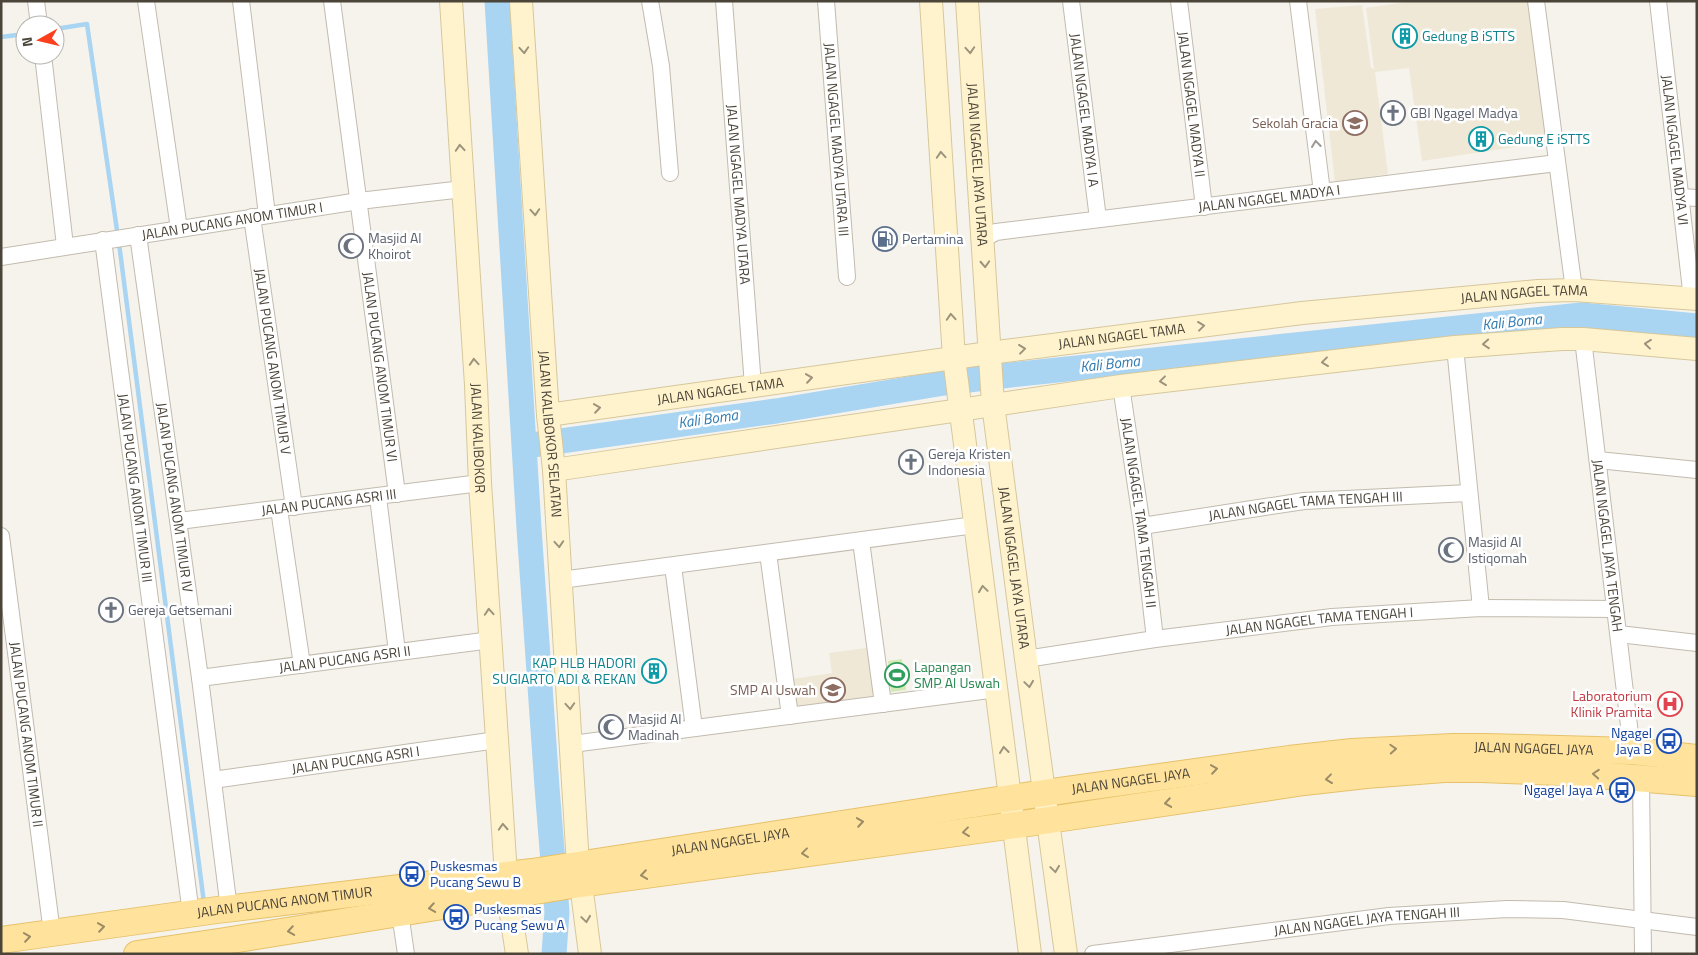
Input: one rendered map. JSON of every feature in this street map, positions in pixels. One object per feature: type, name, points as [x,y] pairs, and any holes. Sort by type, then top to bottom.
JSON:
[{"type":"main road","name":"JALAN NGAGEL JAYA","points":[[575,875],[1049,821],[1304,782],[1366,763],[1453,747],[1632,751],[1697,758]]},
{"type":"main road","name":"JALAN NGAGEL JAYA","points":[[575,875],[1010,798],[1289,759],[1641,777],[1697,783]]},
{"type":"main road","name":"JALAN PUCANG ANOM TIMUR","points":[[1,940],[335,896],[520,883],[575,875]]},
{"type":"main road","name":"JALAN PUCANG ANOM TIMUR","points":[[136,954],[211,947],[400,913],[520,883]]},
{"type":"main road","points":[[335,896],[339,923]]},
{"type":"street","points":[[36,1],[37,15]]},
{"type":"street","points":[[146,1],[179,229]]},
{"type":"street","name":"JALAN PUCANG ANOM TIMUR V","points":[[241,1],[302,664]]},
{"type":"street","name":"JALAN PUCANG ANOM TIMUR VI","points":[[332,1],[397,494]]},
{"type":"street","name":"JALAN KALIBOKOR","points":[[451,1],[497,740],[520,883],[517,954]]},
{"type":"street","name":"JALAN KALIBOKOR SELATAN","points":[[521,1],[549,419],[553,465],[570,579],[575,875],[590,954]]},
{"type":"street","points":[[650,1],[661,66],[670,173]]},
{"type":"street","name":"JALAN NGAGEL MADYA UTARA","points":[[724,1],[753,386]]},
{"type":"street","name":"JALAN NGAGEL MADYA UTARA III","points":[[826,1],[847,277]]},
{"type":"street","points":[[931,1],[954,362],[1015,825],[1030,954]]},
{"type":"street","name":"JALAN NGAGEL JAYA UTARA","points":[[967,1],[993,398],[1066,954]]},
{"type":"street","name":"JALAN NGAGEL MADYA I A","points":[[1071,1],[1098,220]]},
{"type":"street","name":"JALAN NGAGEL MADYA II","points":[[1178,1],[1204,206]]},
{"type":"street","points":[[1298,1],[1322,192]]},
{"type":"street","points":[[1536,1],[1574,290]]},
{"type":"street","name":"JALAN NGAGEL MADYA VI","points":[[1658,1],[1680,197],[1694,299]]},
{"type":"street","points":[[44,65],[65,246]]},
{"type":"street","name":"JALAN NGAGEL MADYA I","points":[[983,239],[996,232],[1557,163]]},
{"type":"street","name":"JALAN PUCANG ANOM TIMUR I","points":[[1,257],[359,201],[463,189]]},
{"type":"street","points":[[1680,197],[1697,198]]},
{"type":"street","name":"JALAN PUCANG ANOM TIMUR IV","points":[[118,238],[179,521],[200,678],[213,780],[208,912]]},
{"type":"street","name":"JALAN PUCANG ANOM TIMUR III","points":[[118,238],[208,912]]},
{"type":"street","name":"JALAN NGAGEL TAMA","points":[[549,419],[753,386],[954,362],[1302,313],[1538,291],[1574,290],[1694,299]]},
{"type":"street","points":[[553,465],[993,398],[1121,386],[1455,347],[1583,339],[1697,349]]},
{"type":"street","name":"JALAN NGAGEL JAYA TENGAH","points":[[1583,339],[1632,751]]},
{"type":"street","points":[[1455,347],[1481,608]]},
{"type":"street","name":"JALAN NGAGEL TAMA TENGAH II","points":[[1121,386],[1142,526],[1155,639]]},
{"type":"street","points":[[1598,460],[1697,470]]},
{"type":"street","name":"JALAN PUCANG ASRI III","points":[[179,521],[480,483]]},
{"type":"street","name":"JALAN NGAGEL TAMA TENGAH III","points":[[1142,526],[1311,501],[1469,493]]},
{"type":"street","points":[[378,496],[397,652]]},
{"type":"street","points":[[570,579],[975,525]]},
{"type":"street","name":"JALAN PUCANG ANOM TIMUR II","points":[[1,536],[52,933]]},
{"type":"street","points":[[861,541],[883,704]]},
{"type":"street","points":[[768,553],[790,716]]},
{"type":"street","points":[[672,566],[694,728]]},
{"type":"street","name":"JALAN NGAGEL TAMA TENGAH I","points":[[1026,659],[1155,639],[1325,618],[1481,608],[1615,609]]},
{"type":"street","points":[[1619,634],[1697,643]]},
{"type":"street","name":"JALAN PUCANG ASRI II","points":[[200,678],[491,640]]},
{"type":"street","points":[[572,744],[997,689]]},
{"type":"street","name":"JALAN PUCANG ASRI I","points":[[213,780],[497,740]]},
{"type":"street","points":[[1641,777],[1643,954]]},
{"type":"street","name":"JALAN NGAGEL JAYA TENGAH III","points":[[1094,954],[1384,917],[1507,909],[1564,910],[1643,922],[1697,927]]},
{"type":"street","points":[[400,913],[406,954]]},
{"type":"shaded area","points":[[1413,1],[1532,1],[1547,142],[1422,161],[1409,68],[1375,72],[1388,174],[1335,182],[1315,9],[1362,5],[1371,68],[1374,69],[1366,8]]},
{"type":"shaded area","name":"SMP Al Uswah","points":[[873,647],[880,700],[790,713],[786,680],[832,673],[829,653]]},
{"type":"green space","name":"Lapangan SMP Al Uswah","points":[[902,659],[906,690],[891,692],[888,661]]},
{"type":"waterway","points":[[497,1],[529,528],[557,912],[554,954]]},
{"type":"waterway","points":[[65,27],[87,24],[120,251],[204,903]]},
{"type":"waterway","points":[[1,37],[15,35]]},
{"type":"waterway","name":"Kali Boma","points":[[525,446],[776,411],[944,383],[1581,315],[1697,326]]},
{"type":"place","name":"Gedung B iSTTS","points":[[1405,36]]},
{"type":"place","name":"GBI Ngagel Madya","points":[[1393,113]]},
{"type":"place","name":"Sekolah Gracia","points":[[1355,123]]},
{"type":"place","name":"Gedung E iSTTS","points":[[1481,139]]},
{"type":"place","name":"Pertamina","points":[[885,239]]},
{"type":"place","name":"Masjid Al Khoirot","points":[[351,246]]},
{"type":"place","name":"Gereja Kristen Indonesia","points":[[911,462]]},
{"type":"place","name":"Masjid Al Istiqomah","points":[[1451,550]]},
{"type":"place","name":"Gereja Getsemani","points":[[111,610]]},
{"type":"place","name":"KAP HLB HADORI SUGIARTO ADI & REKAN","points":[[654,671]]},
{"type":"place","name":"Lapangan SMP Al Uswah","points":[[897,675]]},
{"type":"place","name":"SMP Al Uswah","points":[[833,690]]},
{"type":"place","name":"Laboratorium Klinik Pramita","points":[[1670,704]]},
{"type":"place","name":"Masjid Al Madinah","points":[[611,727]]},
{"type":"place","name":"Ngagel Jaya B","points":[[1669,741]]},
{"type":"place","name":"Ngagel Jaya A","points":[[1622,790]]},
{"type":"place","name":"Puskesmas Pucang Sewu B","points":[[412,874]]},
{"type":"place","name":"Puskesmas Pucang Sewu A","points":[[456,917]]}]
